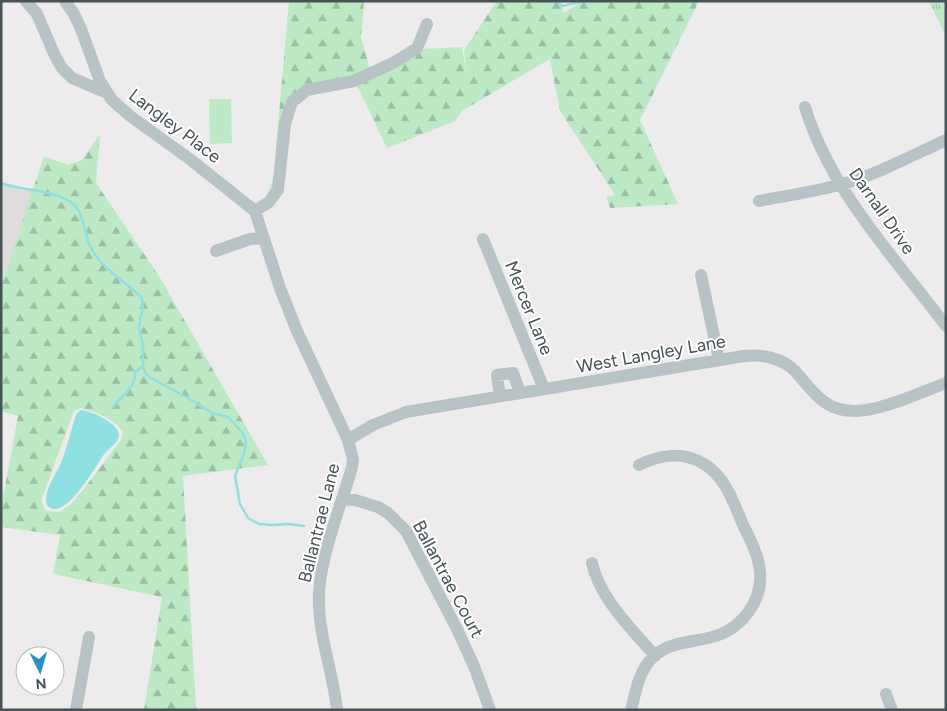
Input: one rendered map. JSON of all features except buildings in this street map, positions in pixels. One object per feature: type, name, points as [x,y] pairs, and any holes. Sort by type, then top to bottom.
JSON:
[{"type":"street","points":[[26,1],[36,14],[62,68],[72,78],[107,93]]},
{"type":"street","points":[[36,14],[40,1]]},
{"type":"street","name":"Langley Place","points":[[65,1],[74,14],[100,81],[107,93],[130,116],[191,160],[255,211]]},
{"type":"street","points":[[216,251],[250,239],[264,239],[255,211],[269,202],[278,190],[285,124],[292,102],[307,90],[354,82],[395,62],[416,48],[427,24]]},
{"type":"street","name":"Darnall Drive","points":[[805,107],[815,135],[840,185],[888,252],[946,326]]},
{"type":"street","points":[[759,201],[840,185],[886,168],[946,140]]},
{"type":"street","name":"Ballantrae Lane","points":[[264,239],[297,331],[348,440],[353,459],[343,499],[324,558],[319,594],[322,628],[333,679],[337,710]]},
{"type":"street","name":"Mercer Lane","points":[[483,239],[544,389]]},
{"type":"street","points":[[701,275],[719,360]]},
{"type":"street","name":"West Langley Lane","points":[[348,440],[373,425],[406,412],[753,355],[775,359],[794,370],[822,401],[845,410],[867,410],[946,383]]},
{"type":"street","points":[[500,396],[497,375],[513,372],[520,393]]},
{"type":"street","points":[[631,710],[640,675],[655,656],[670,646],[681,642],[720,635],[739,623],[749,612],[759,591],[760,567],[727,488],[713,470],[694,459],[672,455],[649,460],[639,466]]},
{"type":"street","name":"Ballantrae Court","points":[[343,499],[361,501],[378,507],[393,517],[406,531],[457,629],[474,666],[490,710]]},
{"type":"street","points":[[592,563],[606,595],[616,611],[655,656]]},
{"type":"street","points":[[76,710],[89,637]]},
{"type":"street","points":[[886,694],[892,710]]},
{"type":"shaded area","points":[[1,183],[33,191],[1,286]]},
{"type":"green space","points":[[289,1],[364,1],[361,37],[371,74],[296,98],[277,189],[264,204],[273,180]]},
{"type":"green space","points":[[497,1],[562,1],[563,13],[583,1],[699,1],[640,120],[678,204],[610,208],[606,197],[615,195],[560,111],[550,59],[462,111],[455,121],[387,148],[356,83],[308,93],[294,105],[288,123],[280,190],[276,198],[265,208],[264,206],[275,197],[279,189],[287,116],[293,104],[302,95],[314,89],[340,85],[377,74],[402,62],[422,49],[462,47],[467,80],[464,50]]},
{"type":"green space","points":[[929,1],[946,1],[946,37]]},
{"type":"green space","points":[[209,99],[231,99],[232,143],[210,144]]},
{"type":"green space","points":[[100,134],[96,183],[159,276],[268,465],[183,476],[196,710],[144,710],[162,597],[53,574],[60,535],[1,527],[1,509],[18,416],[1,411],[1,286],[44,156],[68,165],[82,160]],"holes":[[[81,408],[104,416],[114,423],[123,432],[121,440],[72,503],[60,512],[46,511],[41,501],[74,411]]]},
{"type":"water","points":[[80,410],[97,415],[110,422],[118,431],[119,438],[105,453],[81,489],[73,498],[56,509],[47,505],[48,490],[63,458],[76,415]]},
{"type":"waterway","points":[[556,1],[562,6],[584,1]]},
{"type":"waterway","points":[[1,183],[53,194],[74,205],[81,216],[90,246],[100,261],[142,298],[143,309],[139,329],[143,345],[145,373],[212,413],[228,417],[242,432],[246,441],[244,454],[235,476],[240,504],[248,518],[259,524],[304,526]]},
{"type":"waterway","points":[[113,407],[131,387],[135,378],[135,372],[143,366]]}]
